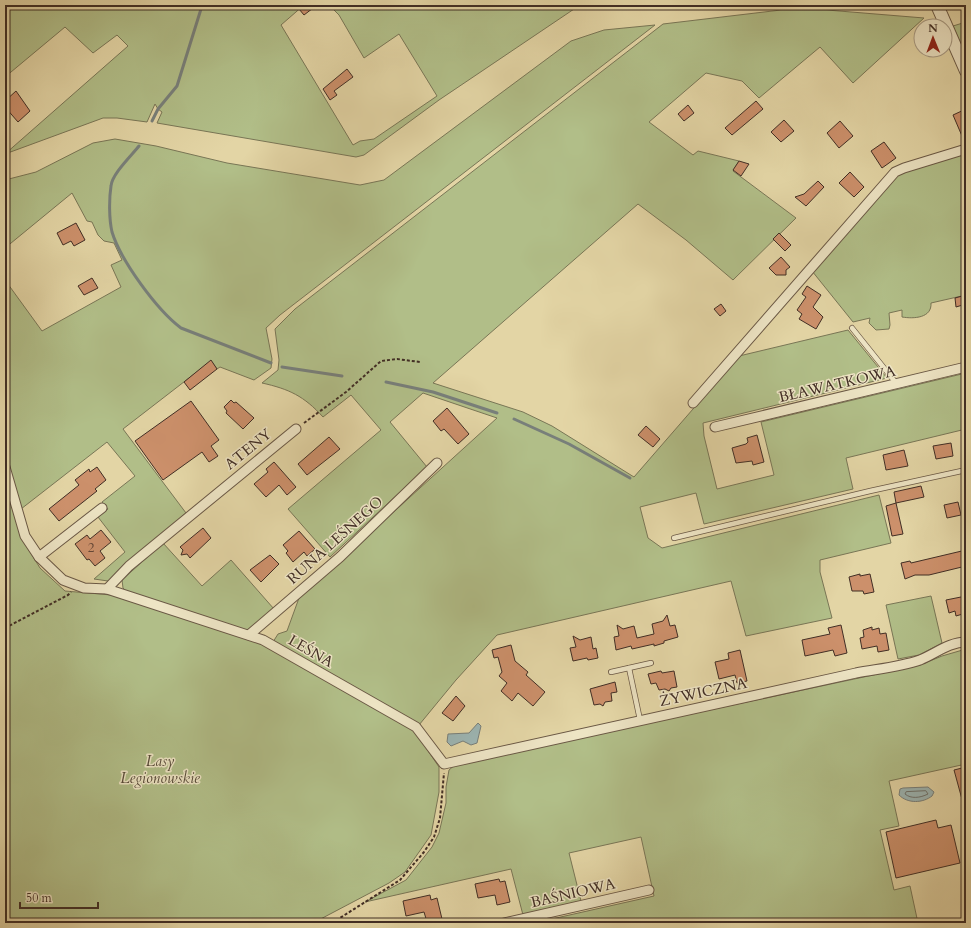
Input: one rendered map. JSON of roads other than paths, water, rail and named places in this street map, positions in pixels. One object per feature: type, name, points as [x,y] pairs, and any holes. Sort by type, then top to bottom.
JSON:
[{"type":"street","points":[[937,5],[966,71]]},
{"type":"street","points":[[693,403],[895,172],[966,149]]},
{"type":"street","name":"BŁAWATKOWA","points":[[715,427],[966,367]]},
{"type":"street","name":"ATENY","points":[[107,589],[129,566],[296,428]]},
{"type":"street","name":"RUNA LEŚNEGO","points":[[249,634],[340,557],[437,463]]},
{"type":"street","name":"LEŚNA","points":[[5,467],[25,536],[39,557],[64,580],[76,586],[107,589],[249,634],[293,656],[416,727],[444,764]]},
{"type":"street","points":[[39,557],[102,508]]},
{"type":"street","name":"ŻYWICZNA","points":[[444,764],[640,720],[910,663],[920,660],[952,644],[966,642]]},
{"type":"street","name":"BAŚNIOWA","points":[[504,923],[649,890]]},
{"type":"lane","points":[[852,328],[897,384]]},
{"type":"lane","points":[[674,538],[870,491],[966,470]]},
{"type":"lane","points":[[611,672],[651,663]]},
{"type":"lane","points":[[629,668],[640,720]]},
{"type":"water","points":[[478,723],[481,726],[477,743],[471,745],[463,741],[451,746],[447,742],[448,734],[469,733]]},
{"type":"water","points":[[928,787],[934,792],[932,796],[924,800],[916,802],[911,801],[899,795],[900,789],[903,788]]},
{"type":"waterway","points":[[152,121],[158,109],[177,86],[201,9],[204,5]]},
{"type":"waterway","points":[[139,146],[122,165],[112,181],[111,186],[111,227],[123,257],[151,297],[181,328],[271,363]]},
{"type":"waterway","points":[[282,367],[342,376]]},
{"type":"waterway","points":[[386,382],[433,392],[497,413]]},
{"type":"waterway","points":[[514,419],[569,444],[630,478]]},
{"type":"park label","name":"Lasy Legionowskie","points":[[160,770]]}]
